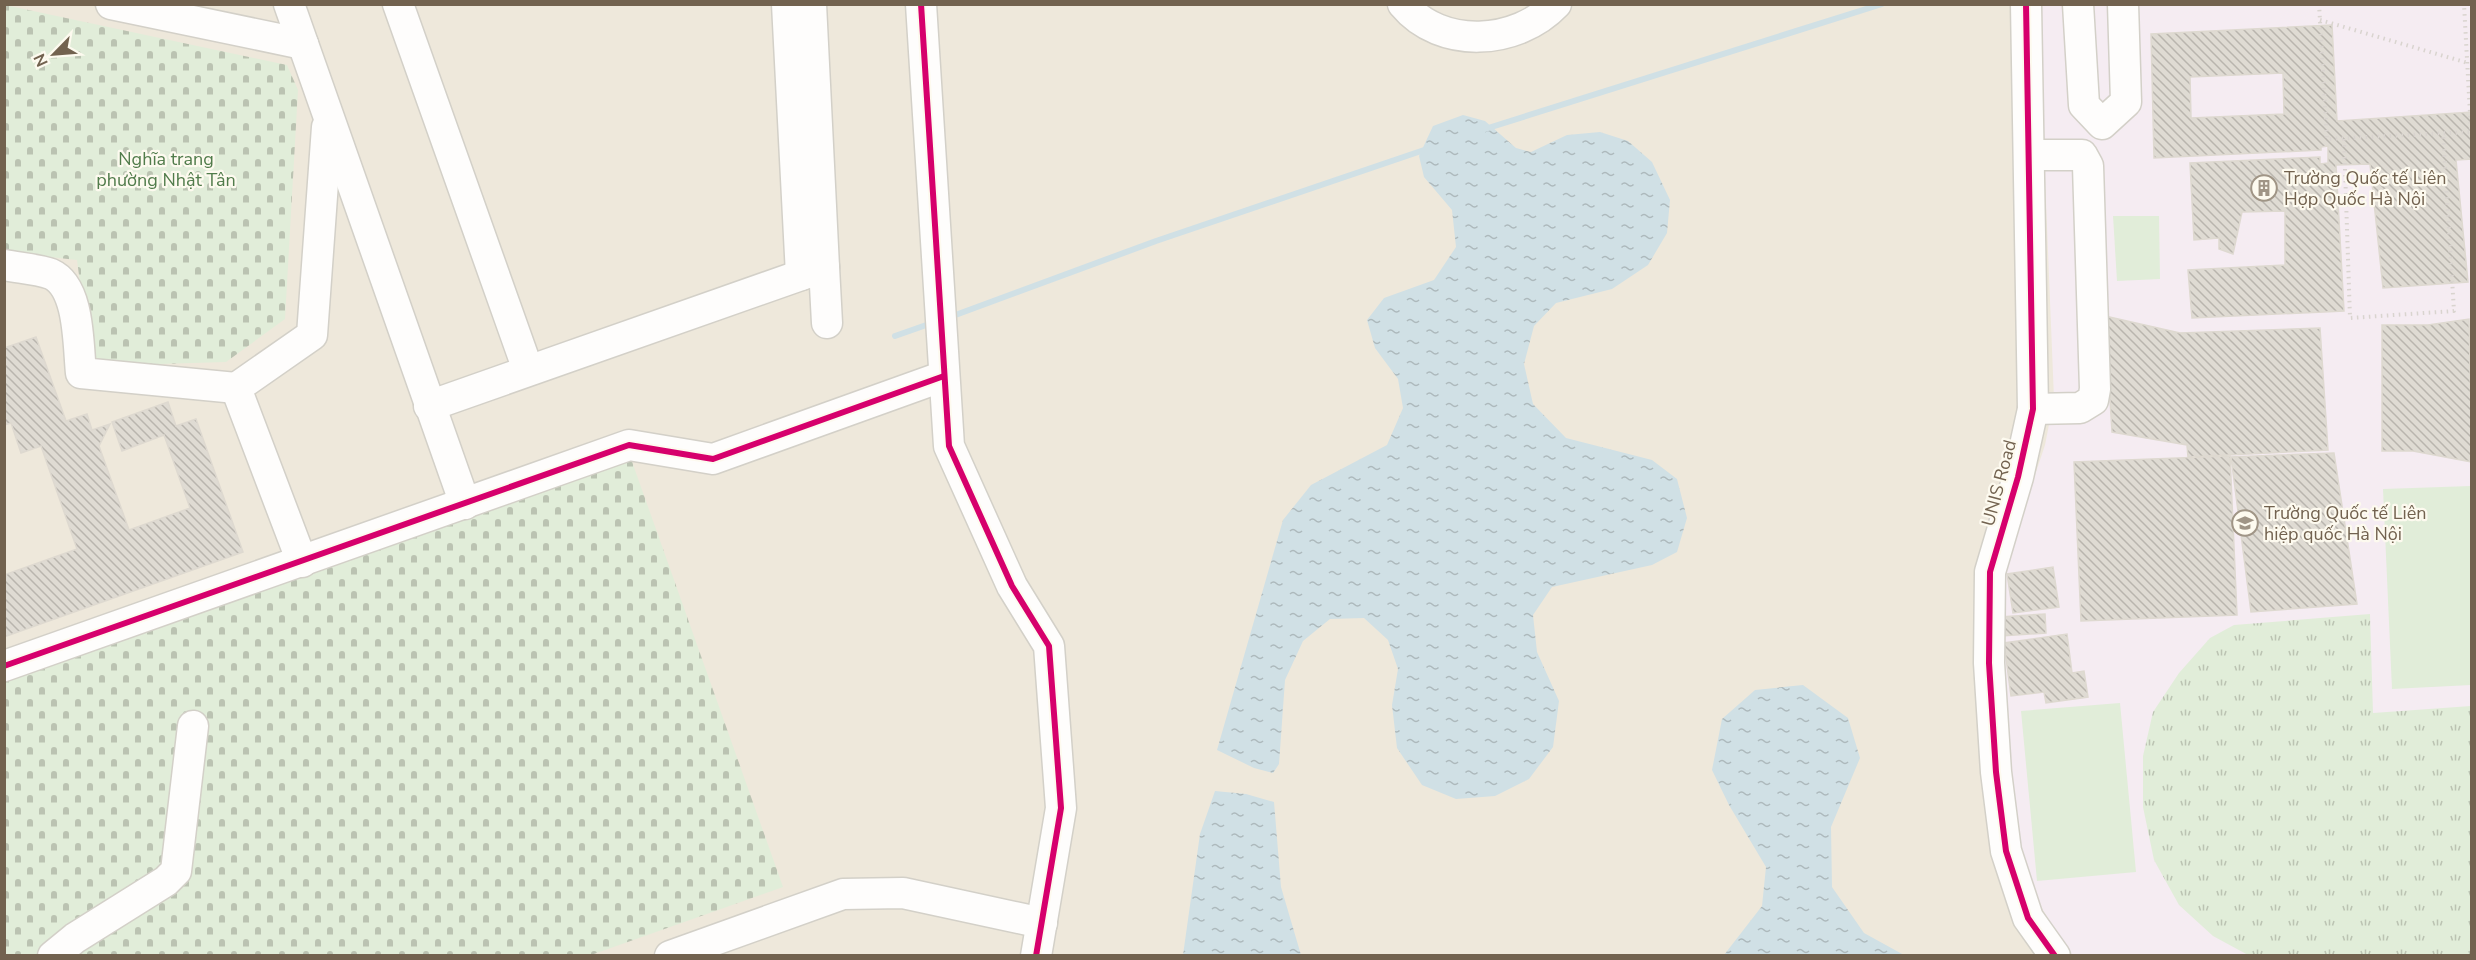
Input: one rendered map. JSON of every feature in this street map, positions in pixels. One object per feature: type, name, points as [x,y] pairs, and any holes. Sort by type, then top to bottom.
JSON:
[{"type":"street","points":[[111,4],[303,44]]},
{"type":"street","points":[[289,4],[465,504]]},
{"type":"street","points":[[398,4],[528,370]]},
{"type":"street","points":[[787,4],[802,62],[813,271],[827,323]]},
{"type":"street","points":[[802,62],[811,4]]},
{"type":"street","points":[[921,4],[949,446],[1012,586],[1049,646],[1061,808],[1036,956]]},
{"type":"street","points":[[1403,4],[1410,12],[1442,31],[1478,38],[1514,32],[1544,16],[1556,4]]},
{"type":"street","name":"UNIS Road","points":[[2026,4],[2034,409],[2018,477],[1990,572],[1989,663],[1996,772],[2006,851],[2028,918],[2055,956]]},
{"type":"street","points":[[2078,4],[2084,105],[2102,124],[2126,102],[2123,4]]},
{"type":"street","points":[[4,265],[51,274],[64,284],[72,299],[81,374],[237,388],[312,335],[328,115]]},
{"type":"street","points":[[2030,155],[2075,153],[2082,155],[2088,166],[2095,390],[2093,400],[2080,408],[2034,409]]},
{"type":"street","points":[[429,406],[813,271]]},
{"type":"street","points":[[4,666],[629,445],[713,459],[944,376]]},
{"type":"street","points":[[237,388],[302,562]]},
{"type":"street","points":[[53,956],[75,938],[166,881],[176,871],[193,726]]},
{"type":"street","points":[[670,956],[843,894],[903,893],[1041,923]]},
{"type":"path","points":[[2319,4],[2327,140],[2471,132],[2464,4]]},
{"type":"path","points":[[2320,20],[2468,63]]},
{"type":"path","points":[[2343,139],[2350,318],[2454,311],[2444,134]]},
{"type":"shaded area","points":[[5,5],[2471,5],[2471,955],[5,955]]},
{"type":"shaded area","name":"Trường Quốc tế Liên hiệp quốc Hà Nội","points":[[2038,5],[2471,5],[2471,955],[2070,955],[2037,900],[2013,820],[2002,602],[2004,568],[2045,445],[2054,399]]},
{"type":"green space","name":"Nghĩa trang phường Nhật Tân","points":[[5,5],[287,65],[298,90],[285,319],[226,362],[91,366],[77,260],[5,252]]},
{"type":"green space","points":[[2113,216],[2159,216],[2160,279],[2117,281]]},
{"type":"green space","points":[[630,456],[783,887],[591,955],[5,955],[4,671]]},
{"type":"green space","points":[[2471,486],[2471,685],[2392,689],[2383,489]]},
{"type":"green space","points":[[2370,614],[2373,713],[2471,706],[2471,955],[2248,955],[2213,936],[2179,905],[2154,860],[2143,807],[2143,756],[2153,712],[2179,673],[2210,638],[2234,625]]},
{"type":"green space","points":[[2120,703],[2136,872],[2037,881],[2021,711]]},
{"type":"water","points":[[1463,115],[1485,121],[1516,148],[1531,152],[1567,135],[1600,132],[1628,141],[1652,162],[1670,200],[1667,233],[1648,265],[1612,289],[1556,303],[1534,326],[1524,364],[1533,404],[1566,438],[1652,460],[1677,479],[1687,518],[1677,552],[1652,565],[1552,587],[1533,615],[1537,652],[1559,701],[1553,747],[1529,779],[1495,796],[1456,799],[1422,785],[1397,748],[1392,705],[1398,669],[1388,640],[1364,618],[1330,619],[1303,641],[1285,680],[1279,764],[1273,773],[1254,768],[1217,750],[1283,520],[1311,485],[1387,445],[1403,408],[1398,379],[1375,348],[1367,320],[1384,298],[1434,280],[1456,247],[1452,210],[1424,177],[1419,156],[1433,126]]},
{"type":"water","points":[[1803,685],[1848,718],[1860,758],[1831,827],[1832,887],[1864,933],[1904,955],[1724,955],[1762,906],[1766,867],[1729,805],[1712,770],[1722,719],[1755,690]]},
{"type":"water","points":[[1215,791],[1246,794],[1274,802],[1281,887],[1301,955],[1183,955],[1200,834]]},
{"type":"building","name":"Trường Quốc tế Liên Hợp Quốc Hà Nội","points":[[2332,25],[2337,121],[2472,112],[2472,159],[2456,160],[2468,282],[2383,288],[2370,164],[2336,165],[2344,311],[2192,318],[2188,270],[2285,265],[2285,211],[2242,212],[2233,254],[2219,249],[2219,238],[2194,240],[2190,163],[2320,157],[2320,164],[2328,163],[2328,146],[2321,147],[2321,150],[2154,158],[2151,34]],"holes":[[[2283,73],[2284,114],[2191,118],[2190,77]]]},
{"type":"building","points":[[2105,316],[2180,333],[2320,328],[2328,450],[2188,457],[2187,445],[2112,432]]},
{"type":"building","points":[[2469,319],[2472,462],[2413,451],[2382,451],[2382,325],[2428,325]]},
{"type":"building","points":[[36,337],[66,421],[87,414],[92,430],[110,424],[99,446],[129,530],[190,508],[164,435],[122,451],[112,422],[168,402],[176,426],[196,419],[243,552],[4,637],[4,575],[77,549],[41,446],[21,453],[11,423],[4,425],[4,348]]},
{"type":"building","points":[[2334,453],[2357,604],[2251,612],[2231,457]]},
{"type":"building","points":[[2230,456],[2237,615],[2081,621],[2074,462]]},
{"type":"building","points":[[2053,567],[2059,607],[2013,613],[2007,574]]},
{"type":"building","points":[[2045,614],[2046,633],[2001,636],[2000,617]]},
{"type":"building","points":[[2067,634],[2072,673],[2084,671],[2088,697],[2046,703],[2044,692],[2011,696],[2004,643]]},
{"type":"waterway","points":[[1485,129],[1882,4]]},
{"type":"waterway","points":[[950,317],[1156,241],[1430,148]]},
{"type":"waterway","points":[[895,336],[932,323]]},
{"type":"cycle path","points":[[921,4],[949,446],[1012,586],[1049,646],[1061,808],[1036,956]]},
{"type":"cycle path","points":[[2026,4],[2033,409],[2018,477],[1990,572],[1989,663],[1996,772],[2006,851],[2028,918],[2055,956]]},
{"type":"cycle path","points":[[4,666],[629,445],[713,459],[944,376]]},
{"type":"place","name":"Trường Quốc tế Liên Hợp Quốc Hà Nội","points":[[2264,188]]},
{"type":"place","name":"Trường Quốc tế Liên hiệp quốc Hà Nội","points":[[2245,523]]}]
